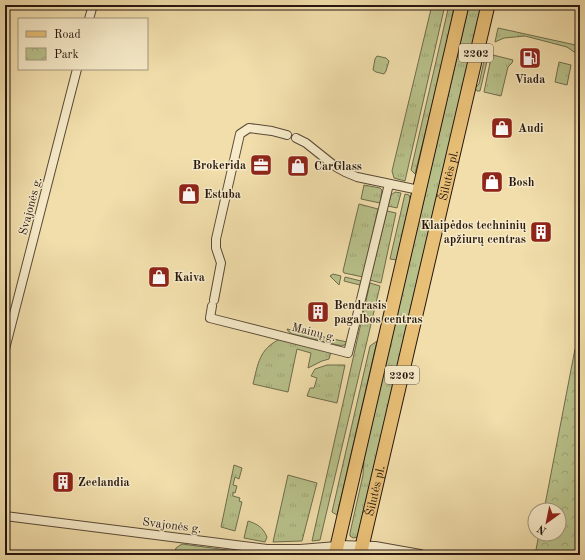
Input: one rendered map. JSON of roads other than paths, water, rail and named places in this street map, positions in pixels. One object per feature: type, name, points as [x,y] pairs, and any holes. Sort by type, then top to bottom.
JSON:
[{"type":"main road","name":"Šilutės pl.","points":[[336,550],[462,5]]},
{"type":"main road","name":"Šilutės pl.","points":[[361,551],[488,5]]},
{"type":"street","points":[[89,18],[93,5]]},
{"type":"street","name":"Svajonės g.","points":[[5,349],[77,70]]},
{"type":"street","name":"Mainų g.","points":[[287,136],[272,130],[249,128],[240,134],[216,239],[216,248],[221,263],[210,318],[348,353],[389,184]]},
{"type":"street","points":[[296,138],[306,143],[336,167],[345,172],[357,177],[419,190]]},
{"type":"street","name":"Svajonės g.","points":[[5,516],[267,549],[336,550]]},
{"type":"street","points":[[336,550],[361,551],[375,547],[420,555]]},
{"type":"place","name":"Viada","points":[[530,58]]},
{"type":"place","name":"Audi","points":[[502,128]]},
{"type":"place","name":"Brokerida","points":[[261,165]]},
{"type":"place","name":"CarGlass","points":[[298,166]]},
{"type":"place","name":"Bosh","points":[[492,182]]},
{"type":"place","name":"Estuba","points":[[189,194]]},
{"type":"place","name":"Klaipėdos techninių apžiurų centras","points":[[541,232]]},
{"type":"place","name":"Kaiva","points":[[159,277]]},
{"type":"place","name":"Bendrasis pagalbos centras","points":[[318,312]]},
{"type":"place","name":"Zeelandia","points":[[63,482]]}]
